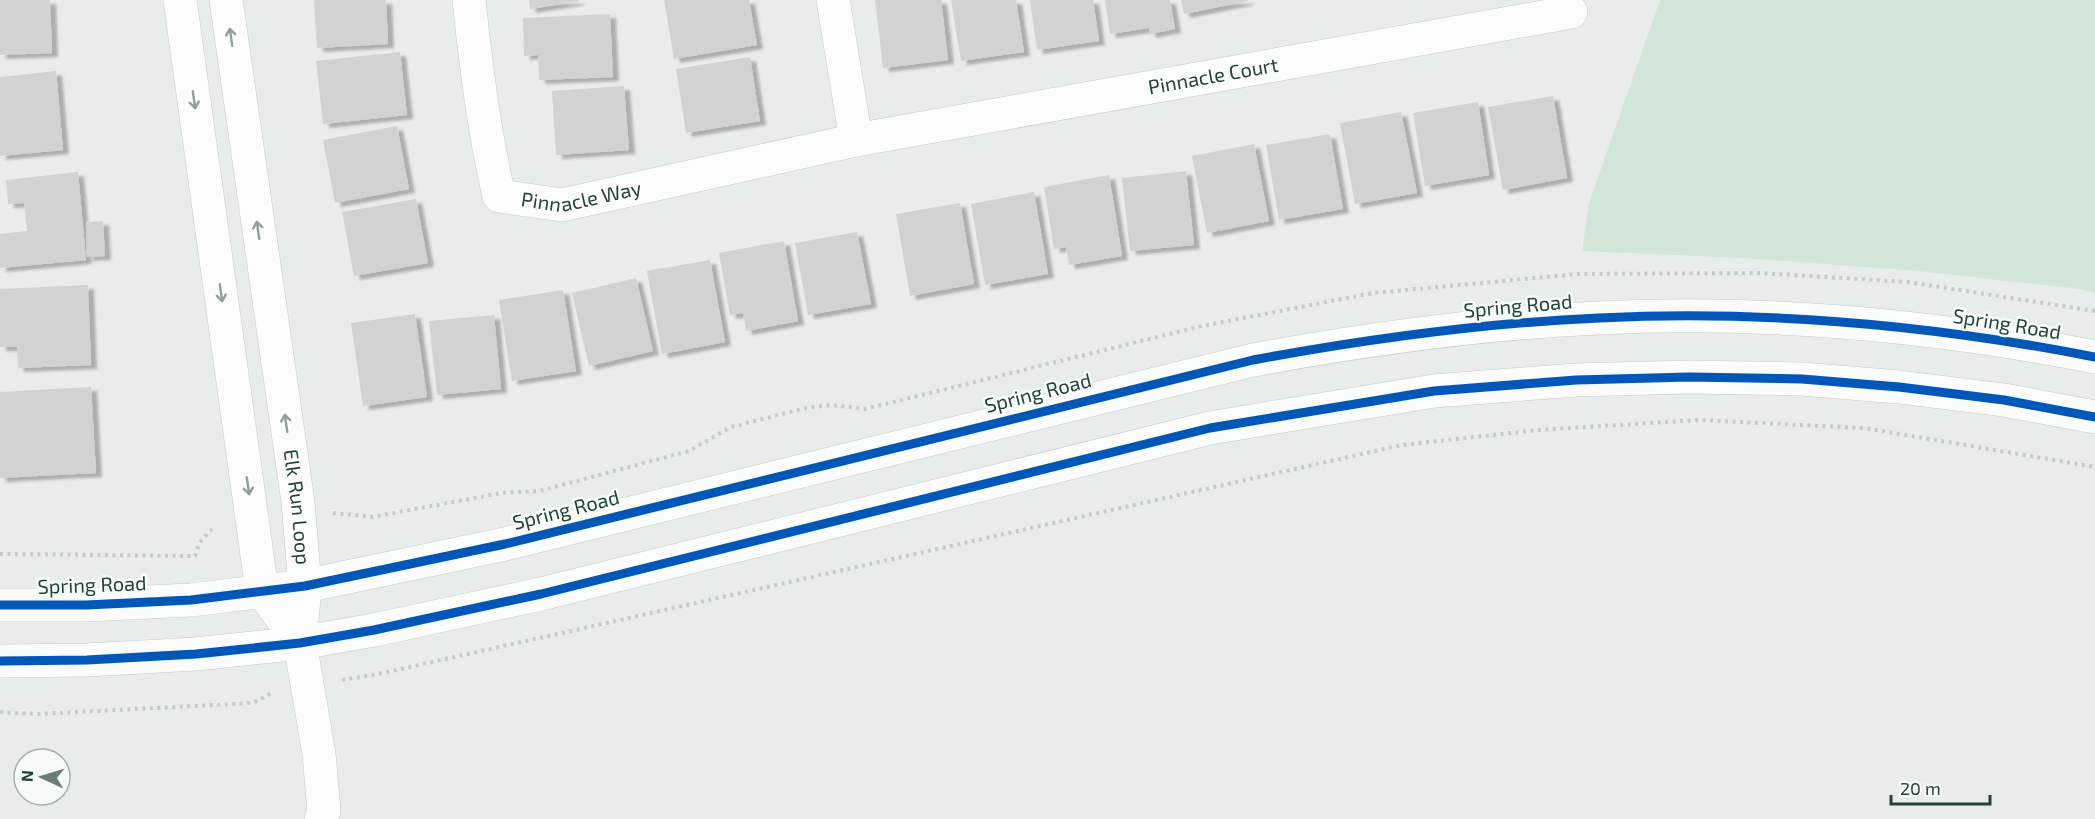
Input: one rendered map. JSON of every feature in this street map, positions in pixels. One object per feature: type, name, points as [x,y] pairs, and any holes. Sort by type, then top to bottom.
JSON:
[{"type":"main road","points":[[180,0],[262,591],[300,643],[319,754],[324,811],[321,819]]},
{"type":"main road","name":"Elk Run Loop","points":[[226,0],[298,502],[305,585],[300,643]]},
{"type":"main road","name":"Pinnacle Way","points":[[469,0],[478,87],[499,196],[562,205],[856,140]]},
{"type":"main road","points":[[833,0],[856,140]]},
{"type":"main road","name":"Pinnacle Court","points":[[856,140],[1571,12]]},
{"type":"main road","name":"Spring Road","points":[[0,605],[86,605],[191,600],[305,585],[505,544],[1252,360],[1334,345],[1430,332],[1599,318],[1718,316],[1832,321],[1925,330],[2023,343],[2095,357]]},
{"type":"main road","points":[[0,661],[87,660],[196,654],[300,643],[374,630],[541,594],[1210,428],[1434,391],[1587,380],[1689,376],[1802,379],[1899,387],[2004,400],[2095,417]]},
{"type":"path","points":[[327,512],[372,517],[501,493],[539,491],[689,451],[731,427],[806,408],[831,405],[865,409],[1202,326],[1373,293],[1578,274],[1760,273],[1908,282],[2095,311]]},
{"type":"path","points":[[342,680],[383,673],[1402,445],[1538,430],[1698,420],[1864,428],[2095,467]]},
{"type":"path","points":[[0,554],[195,555],[199,543],[212,529]]},
{"type":"path","points":[[0,712],[38,714],[253,703],[272,693]]},
{"type":"green space","points":[[1660,0],[2095,0],[2095,293],[2080,289],[1918,271],[1743,258],[1582,251],[1589,203]]},
{"type":"building","points":[[0,0],[50,0],[52,53],[0,55]]},
{"type":"building","points":[[314,0],[386,0],[388,44],[317,48]]},
{"type":"building","points":[[529,0],[579,0],[579,1],[530,9]]},
{"type":"building","points":[[664,0],[749,0],[757,45],[674,59]]},
{"type":"building","points":[[875,0],[941,0],[948,60],[883,68]]},
{"type":"building","points":[[951,0],[1016,0],[1024,52],[961,61]]},
{"type":"building","points":[[1030,0],[1093,0],[1099,41],[1037,50]]},
{"type":"building","points":[[1105,0],[1170,0],[1175,29],[1150,34],[1149,28],[1110,34]]},
{"type":"building","points":[[1181,0],[1248,0],[1248,1],[1184,14]]},
{"type":"building","points":[[610,14],[613,77],[539,80],[538,55],[524,56],[523,18]]},
{"type":"building","points":[[400,52],[407,115],[323,124],[316,61]]},
{"type":"building","points":[[750,57],[760,121],[686,133],[676,69]]},
{"type":"building","points":[[56,71],[63,150],[0,156],[0,77]]},
{"type":"building","points":[[624,86],[629,150],[556,155],[552,91]]},
{"type":"building","points":[[1553,96],[1567,178],[1503,190],[1488,107]]},
{"type":"building","points":[[1478,102],[1489,175],[1425,186],[1413,113]]},
{"type":"building","points":[[1401,112],[1417,193],[1355,204],[1340,123]]},
{"type":"building","points":[[397,126],[409,189],[335,203],[323,140]]},
{"type":"building","points":[[1330,134],[1343,209],[1279,220],[1266,145]]},
{"type":"building","points":[[1254,144],[1269,221],[1207,233],[1192,156]]},
{"type":"building","points":[[1186,171],[1194,245],[1130,251],[1122,178]]},
{"type":"building","points":[[78,172],[86,260],[0,268],[0,234],[27,231],[24,203],[8,204],[6,180]]},
{"type":"building","points":[[1109,175],[1122,256],[1069,265],[1066,247],[1054,249],[1044,187]]},
{"type":"building","points":[[1034,192],[1048,274],[985,285],[971,204]]},
{"type":"building","points":[[416,199],[428,263],[354,276],[342,212]]},
{"type":"building","points":[[960,203],[974,284],[910,296],[896,214]]},
{"type":"building","points":[[103,221],[105,256],[87,257],[86,222]]},
{"type":"building","points":[[857,232],[871,304],[808,315],[795,243]]},
{"type":"building","points":[[784,241],[798,321],[746,331],[743,313],[730,315],[719,253]]},
{"type":"building","points":[[710,260],[725,342],[662,354],[647,271]]},
{"type":"building","points":[[636,278],[653,351],[589,366],[572,293]]},
{"type":"building","points":[[88,285],[91,365],[18,368],[17,347],[0,347],[0,289]]},
{"type":"building","points":[[563,290],[576,371],[512,381],[499,300]]},
{"type":"building","points":[[415,314],[427,397],[363,406],[351,323]]},
{"type":"building","points":[[494,315],[501,389],[437,395],[429,321]]},
{"type":"building","points":[[91,387],[96,473],[0,478],[0,392]]},
{"type":"cycle path","points":[[0,605],[86,605],[191,600],[305,586],[505,544],[1253,360],[1425,333],[1599,318],[1661,316],[1786,318],[1910,328],[2095,357]]},
{"type":"cycle path","points":[[0,661],[87,660],[196,654],[300,643],[374,630],[541,594],[1210,428],[1434,391],[1576,380],[1689,377],[1802,379],[1899,387],[2004,400],[2095,417]]}]
